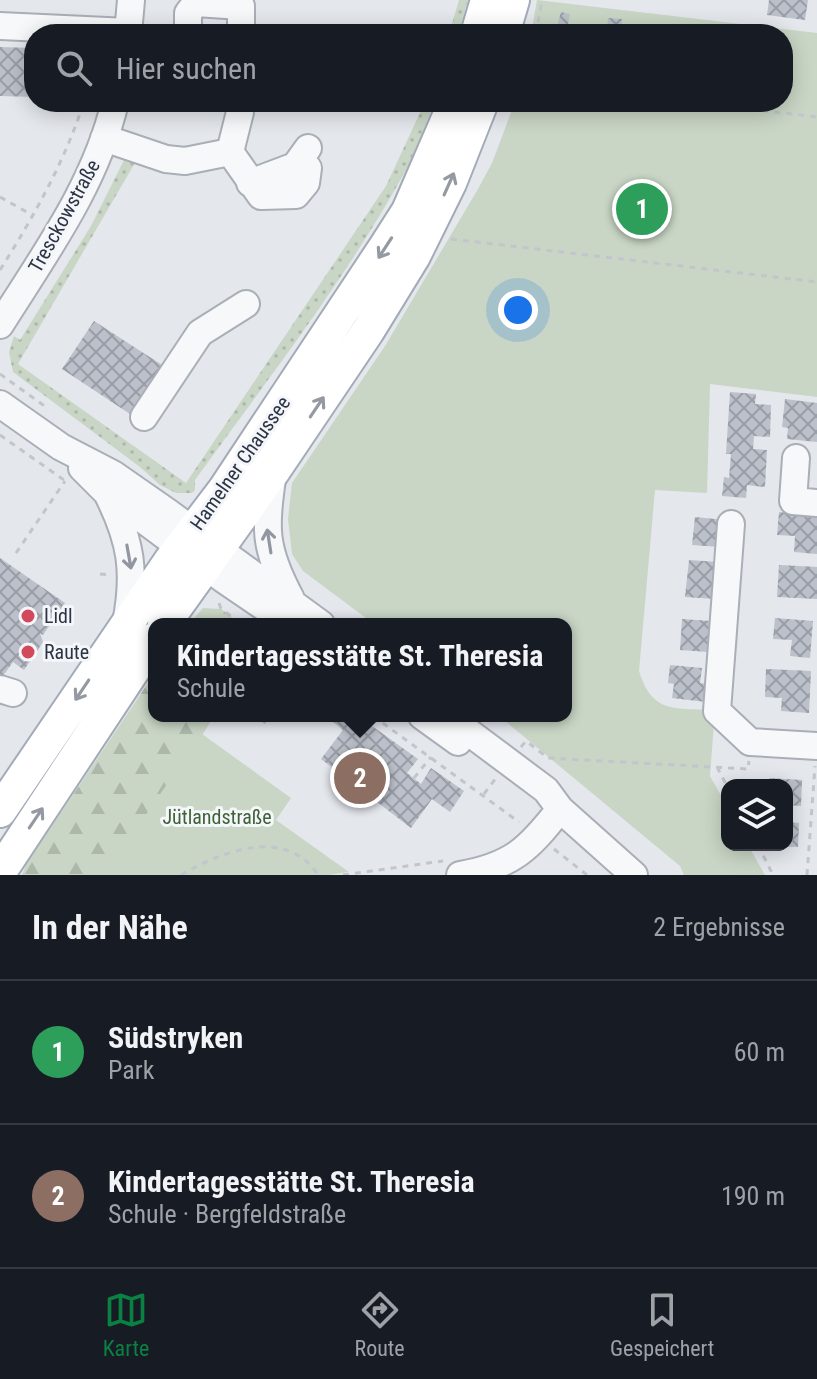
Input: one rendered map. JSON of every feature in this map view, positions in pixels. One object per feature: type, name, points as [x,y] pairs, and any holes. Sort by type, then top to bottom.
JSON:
[{"type":"main road","points":[[480,24],[487,0]]},
{"type":"main road","points":[[506,24],[513,0]]},
{"type":"main road","name":"Hamelner Chaussee","points":[[167,618],[224,490],[408,211],[451,112]]},
{"type":"main road","name":"Hamelner Chaussee","points":[[150,618],[199,548],[273,472],[368,331],[414,256],[450,183],[478,112]]},
{"type":"main road","name":"Hamelner Chaussee","points":[[0,811],[140,632]]},
{"type":"main road","name":"Hamelner Chaussee","points":[[0,872],[140,632]]},
{"type":"street","points":[[129,24],[131,0]]},
{"type":"street","points":[[188,24],[188,13],[196,3],[241,3],[241,24]]},
{"type":"street","points":[[0,26],[24,27]]},
{"type":"street","name":"Tresckowstraße","points":[[0,325],[59,233],[97,157],[112,112]]},
{"type":"street","points":[[240,112],[230,152],[261,196],[296,195],[306,183],[308,158]]},
{"type":"street","points":[[104,138],[166,159],[185,161],[230,152]]},
{"type":"street","points":[[144,417],[200,333],[246,304]]},
{"type":"street","points":[[0,404],[61,447],[113,474],[199,548]]},
{"type":"street","points":[[61,447],[106,492],[199,548],[292,615]]},
{"type":"street","points":[[796,458],[793,501],[817,503]]},
{"type":"street","points":[[273,472],[267,522],[268,547],[292,615]]},
{"type":"street","points":[[106,492],[120,520],[132,557],[132,592],[140,632]]},
{"type":"street","points":[[731,524],[717,711],[750,742],[816,746]]},
{"type":"street","points":[[432,722],[505,767]]},
{"type":"street","points":[[454,722],[505,767],[535,801],[560,809],[634,875]]},
{"type":"street","points":[[453,868],[496,866],[529,847],[560,809]]},
{"type":"path","points":[[538,24],[542,0]]},
{"type":"path","points":[[0,270],[34,216],[69,147],[81,112]]},
{"type":"path","points":[[775,112],[817,117]]},
{"type":"path","points":[[0,197],[34,216]]},
{"type":"path","points":[[440,237],[817,282]]},
{"type":"path","points":[[0,258],[5,262]]},
{"type":"path","points":[[0,435],[75,488]]},
{"type":"path","points":[[16,553],[65,481]]},
{"type":"path","points":[[100,574],[110,575]]},
{"type":"path","points":[[218,601],[221,609],[234,618]]},
{"type":"path","points":[[381,722],[520,822],[516,829]]},
{"type":"path","points":[[483,795],[526,741],[548,758],[748,769],[750,742]]},
{"type":"path","points":[[807,875],[816,746]]},
{"type":"path","points":[[414,778],[431,757]]},
{"type":"path","points":[[717,767],[723,779]]},
{"type":"path","points":[[181,875],[230,852],[274,847],[295,852],[318,875]]},
{"type":"path","points":[[761,851],[773,875]]},
{"type":"path","points":[[343,875],[453,868]]},
{"type":"green space","points":[[459,0],[468,0],[461,24],[452,24]]},
{"type":"green space","points":[[537,0],[741,24],[533,24]]},
{"type":"green space","points":[[793,30],[817,33],[817,397],[710,384],[707,493],[655,490],[639,671],[650,695],[666,706],[711,710],[714,723],[710,776],[721,795],[721,851],[751,851],[765,875],[684,875],[680,866],[506,722],[572,722],[572,618],[366,618],[303,571],[292,554],[288,519],[292,483],[385,346],[492,163],[511,112],[793,112]]},
{"type":"green space","points":[[420,112],[431,112],[406,170],[358,250],[195,480],[192,493],[176,493],[160,485],[13,372],[9,352],[14,336],[20,340],[91,226],[125,158],[136,161],[18,364],[186,483],[386,186]]},
{"type":"green space","points":[[203,608],[221,609],[233,618],[194,618]]},
{"type":"green space","points":[[148,683],[148,722],[210,722],[154,813],[99,875],[22,875]]},
{"type":"green space","name":"Jütlandstraße","points":[[202,734],[291,798],[276,820],[349,872],[328,875],[99,875],[124,846]]},
{"type":"building","points":[[769,0],[808,0],[805,20],[767,15]]},
{"type":"building","points":[[561,12],[570,14],[568,24],[558,24]]},
{"type":"building","points":[[608,18],[622,19],[622,24],[607,24]]},
{"type":"building","points":[[0,47],[24,48],[24,97],[0,96]]},
{"type":"building","points":[[94,321],[162,365],[130,414],[62,369]]},
{"type":"building","points":[[730,392],[756,394],[755,404],[771,405],[770,437],[754,436],[753,449],[767,450],[765,487],[747,485],[746,498],[722,496],[724,477],[729,478],[731,454],[726,454]]},
{"type":"building","points":[[785,399],[817,403],[817,442],[787,439],[788,428],[782,427]]},
{"type":"building","points":[[779,512],[817,515],[817,554],[794,552],[795,536],[777,535]]},
{"type":"building","points":[[695,517],[724,520],[721,547],[692,545]]},
{"type":"building","name":"Lidl","points":[[0,558],[65,603],[43,635],[40,633],[43,642],[24,670],[13,662],[0,680]]},
{"type":"building","points":[[689,560],[719,562],[715,599],[685,597]]},
{"type":"building","points":[[779,565],[817,567],[817,599],[777,597]]},
{"type":"building","points":[[775,618],[813,621],[810,658],[790,656],[792,640],[773,639]]},
{"type":"building","points":[[682,619],[711,621],[709,652],[680,650]]},
{"type":"building","points":[[670,665],[702,668],[700,683],[708,684],[706,702],[672,698],[674,684],[668,683]]},
{"type":"building","points":[[766,669],[811,671],[809,713],[781,711],[782,698],[765,697]]},
{"type":"building","points":[[333,722],[366,722],[418,759],[407,773],[421,784],[431,768],[464,791],[450,812],[432,799],[411,828],[321,759],[343,730]]},
{"type":"building","points":[[793,779],[802,780],[801,806],[793,805]]},
{"type":"building","points":[[793,822],[799,823],[798,847],[793,847]]},
{"type":"place","name":"Südstryken","points":[[642,209]]},
{"type":"place","name":"Lidl","points":[[28,616]]},
{"type":"place","name":"Raute","points":[[28,652]]},
{"type":"place","name":"Kindertagesstätte St. Theresia","points":[[360,778]]}]
